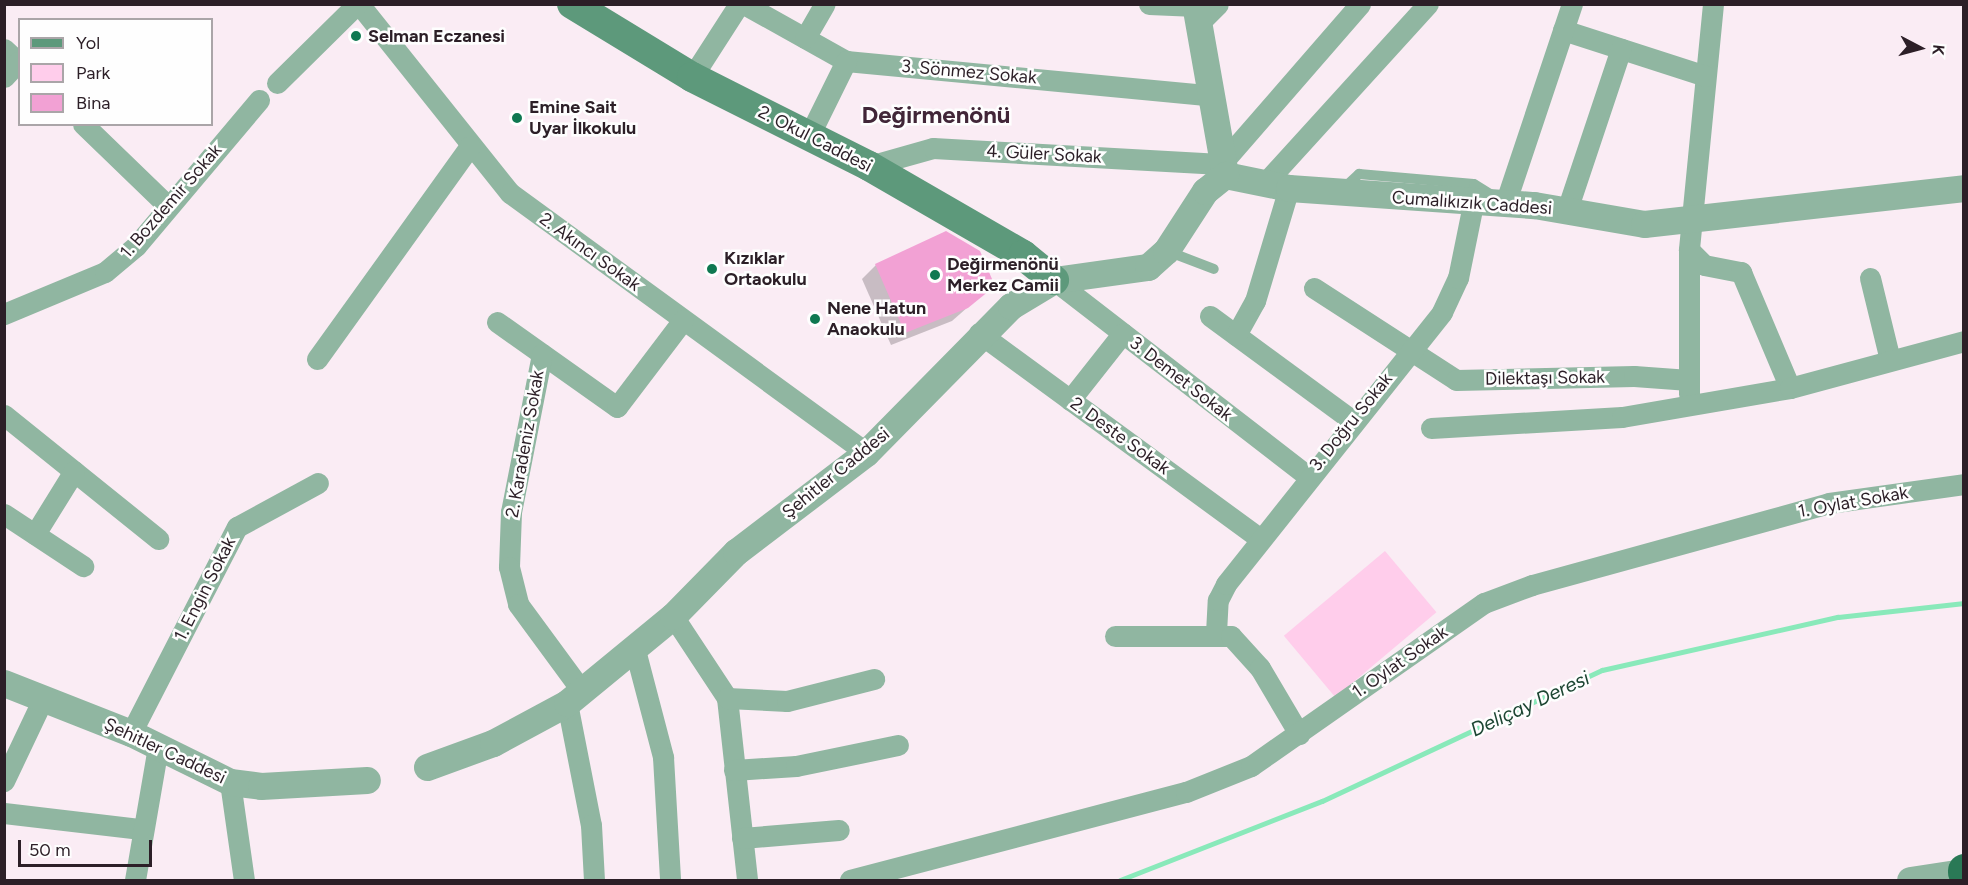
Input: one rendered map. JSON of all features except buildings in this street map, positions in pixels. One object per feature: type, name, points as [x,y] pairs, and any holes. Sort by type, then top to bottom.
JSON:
[{"type":"main road","name":"2. Okul Caddesi","points":[[572,4],[692,77],[869,166],[1023,255],[1054,280]]},
{"type":"street","points":[[277,83],[358,4]]},
{"type":"street","name":"2. Akıncı Sokak","points":[[358,4],[510,193],[866,453]]},
{"type":"street","points":[[692,77],[739,4]]},
{"type":"street","name":"3. Sönmez Sokak","points":[[744,4],[766,10],[805,38],[846,61],[1209,95]]},
{"type":"street","points":[[805,38],[825,4]]},
{"type":"street","points":[[1149,4],[1202,10],[1209,95],[1223,169]]},
{"type":"street","points":[[1223,169],[1360,4]]},
{"type":"street","points":[[1236,335],[1255,301],[1277,185],[1428,4]]},
{"type":"street","points":[[1505,204],[1572,4]]},
{"type":"street","points":[[1689,405],[1689,220],[1713,4]]},
{"type":"street","points":[[1563,30],[1705,76]]},
{"type":"street","points":[[1566,210],[1621,49]]},
{"type":"street","points":[[809,136],[846,61]]},
{"type":"street","name":"1. Bozdemir Sokak","points":[[4,314],[105,272],[136,246],[259,100]]},
{"type":"street","points":[[84,126],[168,206]]},
{"type":"street","points":[[317,359],[470,146]]},
{"type":"street","name":"4. Güler Sokak","points":[[869,166],[933,148],[1223,169]]},
{"type":"street","name":"Cumalıkızık Caddesi","points":[[1223,169],[1277,185],[1340,193],[1566,210],[1644,224],[1964,188]]},
{"type":"street","name":"Şehitler Caddesi","points":[[427,767],[493,743],[575,697],[674,616],[736,552],[866,453],[927,396],[979,333],[1054,280],[1148,267],[1166,251],[1188,211],[1223,169]]},
{"type":"street","name":"3. Doğru Sokak","points":[[1216,633],[1222,592],[1308,477],[1442,312],[1458,278],[1473,204]]},
{"type":"street","points":[[1689,250],[1704,265],[1742,272],[1790,388]]},
{"type":"street","points":[[1870,278],[1890,360]]},
{"type":"street","name":"3. Demet Sokak","points":[[1054,280],[1308,477]]},
{"type":"street","name":"Dilektaşı Sokak","points":[[1314,288],[1407,353],[1456,380],[1634,376],[1689,380]]},
{"type":"street","points":[[1210,316],[1353,421]]},
{"type":"street","points":[[497,322],[617,407],[683,320]]},
{"type":"street","name":"2. Deste Sokak","points":[[979,333],[1260,539]]},
{"type":"street","points":[[1070,400],[1123,333]]},
{"type":"street","points":[[1431,428],[1622,417],[1790,388],[1964,341]]},
{"type":"street","name":"2. Karadeniz Sokak","points":[[542,354],[511,512],[509,567],[518,604],[575,697]]},
{"type":"street","points":[[4,415],[158,539]]},
{"type":"street","points":[[35,534],[74,471]]},
{"type":"street","name":"1. Engin Sokak","points":[[131,733],[237,527],[318,483]]},
{"type":"street","name":"1. Oylat Sokak","points":[[850,880],[1186,792],[1251,766],[1484,603],[1532,585],[1829,503],[1964,484]]},
{"type":"street","points":[[4,514],[83,566]]},
{"type":"street","points":[[674,616],[727,698],[747,880]]},
{"type":"street","points":[[1114,636],[1216,633],[1245,647],[1299,734]]},
{"type":"street","points":[[635,650],[663,757],[670,880]]},
{"type":"street","points":[[727,698],[787,701],[874,679]]},
{"type":"street","name":"Şehitler Caddesi","points":[[4,683],[131,733],[230,782],[261,786],[367,780]]},
{"type":"street","points":[[575,697],[591,825],[594,880]]},
{"type":"street","points":[[4,781],[43,699]]},
{"type":"street","points":[[734,770],[796,766],[898,746]]},
{"type":"street","points":[[135,880],[141,829],[158,747]]},
{"type":"street","points":[[230,782],[244,880]]},
{"type":"street","points":[[4,813],[141,829]]},
{"type":"street","points":[[742,838],[839,830]]},
{"type":"street","points":[[1910,880],[1963,872]]},
{"type":"lane","points":[[1340,193],[1359,174],[1474,184],[1505,204]]},
{"type":"lane","points":[[1166,251],[1214,269]]},
{"type":"green space","points":[[1385,551],[1436,612],[1335,697],[1284,636]]},
{"type":"waterway","name":"Deliçay Deresi","points":[[1120,880],[1322,801],[1602,670],[1838,617],[1964,603]]},
{"type":"place","name":"Selman Eczanesi","points":[[356,36]]},
{"type":"place","name":"Emine Sait Uyar İlkokulu","points":[[517,118]]},
{"type":"place","name":"Kızıklar Ortaokulu","points":[[712,269]]},
{"type":"place","name":"Değirmenönü Merkez Camii","points":[[935,275]]},
{"type":"place","name":"Nene Hatun Anaokulu","points":[[815,319]]},
{"type":"district","name":"Değirmenönü","points":[[936,115]]}]
